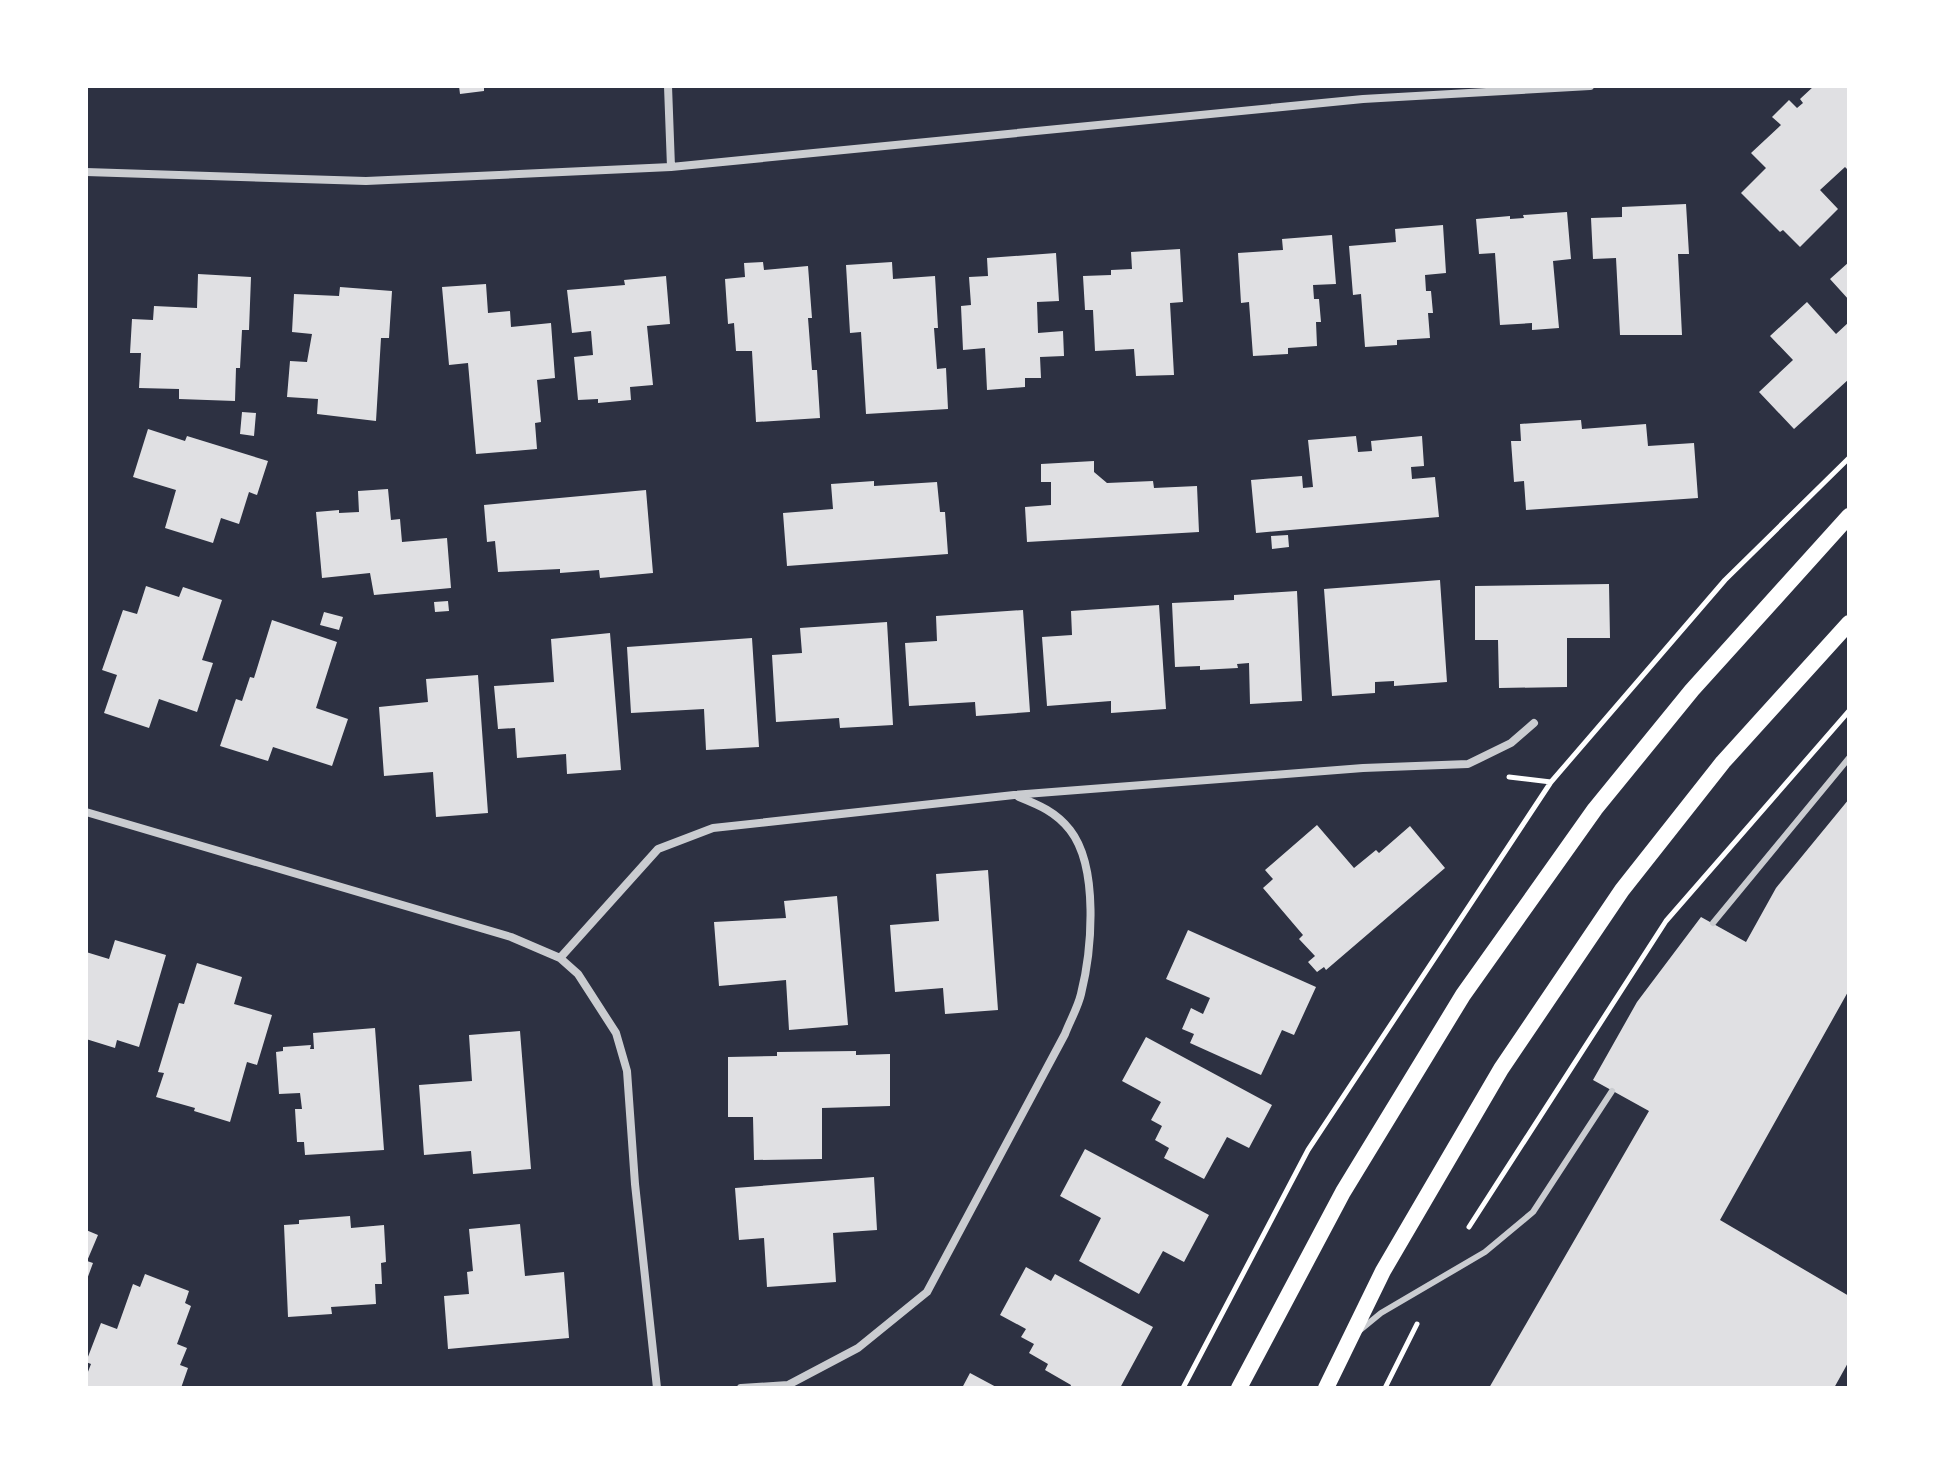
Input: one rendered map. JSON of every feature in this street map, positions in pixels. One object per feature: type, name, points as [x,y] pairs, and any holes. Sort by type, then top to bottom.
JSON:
[{"type":"main road","points":[[1239,1388],[1343,1192],[1463,995],[1605,797],[1692,690],[1849,516]]},
{"type":"main road","points":[[1326,1388],[1383,1271],[1501,1069],[1622,890],[1723,762],[1849,623]]},
{"type":"street","points":[[668,86],[671,167]]},
{"type":"street","points":[[1400,86],[1401,97]]},
{"type":"street","points":[[86,172],[366,181],[671,167],[1401,97],[1590,86]]},
{"type":"street","points":[[560,958],[658,849],[713,828],[1014,795],[1363,768],[1468,764],[1511,743],[1534,723]]},
{"type":"street","points":[[741,1388],[788,1385],[858,1348],[927,1292],[1065,1034],[1081,995],[1087,953],[1090,911],[1087,870],[1072,831],[1049,809],[1014,795]]},
{"type":"street","points":[[86,812],[511,937],[560,958],[578,974],[616,1033],[627,1071],[635,1184],[657,1388]]},
{"type":"lane","points":[[1713,923],[1849,758]]},
{"type":"lane","points":[[1350,1339],[1381,1313],[1485,1252],[1533,1212],[1612,1091]]},
{"type":"path","points":[[1385,1388],[1453,1251],[1666,921],[1849,711]]},
{"type":"building","points":[[459,86],[484,86],[484,91],[460,94]]},
{"type":"building","points":[[1814,86],[1849,86],[1849,171],[1845,167],[1820,190],[1838,209],[1800,247],[1783,230],[1780,232],[1741,193],[1766,168],[1751,153],[1781,125],[1772,117],[1789,100],[1797,108],[1803,103],[1800,99]]},
{"type":"building","points":[[1686,204],[1689,254],[1678,254],[1682,335],[1620,335],[1616,258],[1593,259],[1591,218],[1622,217],[1622,207]]},
{"type":"building","points":[[1567,212],[1571,259],[1553,261],[1559,328],[1532,330],[1532,323],[1500,325],[1495,253],[1479,254],[1476,219],[1524,218],[1523,215]]},
{"type":"building","points":[[1443,225],[1446,273],[1425,275],[1426,291],[1431,291],[1433,313],[1428,313],[1430,338],[1397,340],[1397,345],[1365,347],[1361,294],[1353,295],[1349,246],[1396,242],[1395,229]]},
{"type":"building","points":[[1332,235],[1336,284],[1313,285],[1314,299],[1319,299],[1321,322],[1316,322],[1317,346],[1288,348],[1288,354],[1253,356],[1249,302],[1241,303],[1238,253],[1283,250],[1282,239]]},
{"type":"building","points":[[1180,249],[1183,302],[1170,303],[1174,375],[1136,376],[1134,349],[1095,351],[1093,310],[1085,310],[1083,276],[1111,275],[1111,270],[1132,269],[1131,252]]},
{"type":"building","points":[[1056,253],[1059,301],[1037,302],[1038,333],[1063,331],[1064,356],[1040,357],[1041,378],[1025,378],[1025,387],[987,390],[985,348],[963,350],[961,306],[971,305],[969,277],[988,276],[987,258]]},
{"type":"building","points":[[763,262],[764,270],[808,266],[812,370],[817,370],[820,418],[756,422],[752,351],[736,351],[734,323],[728,324],[725,279],[745,277],[744,263]]},
{"type":"building","points":[[892,262],[893,279],[935,276],[937,369],[946,368],[948,409],[866,414],[861,332],[850,333],[846,265]]},
{"type":"building","points":[[1849,262],[1849,300],[1830,279]]},
{"type":"building","points":[[198,274],[251,277],[249,330],[242,330],[235,401],[179,399],[179,389],[139,388],[141,353],[130,353],[132,319],[153,320],[154,306],[197,308]]},
{"type":"building","points":[[666,276],[670,324],[647,326],[653,385],[630,387],[631,400],[598,403],[598,399],[578,400],[574,357],[593,355],[591,331],[572,333],[567,290],[625,285],[624,280]]},
{"type":"building","points":[[486,284],[488,313],[510,311],[511,327],[551,323],[555,378],[537,380],[541,422],[535,423],[537,449],[476,454],[468,363],[449,365],[442,287]]},
{"type":"building","points":[[340,287],[392,291],[389,338],[381,338],[376,421],[317,414],[318,399],[287,397],[290,361],[307,362],[312,334],[292,332],[294,294],[339,296]]},
{"type":"building","points":[[1807,302],[1836,334],[1849,322],[1849,379],[1794,429],[1759,392],[1793,360],[1770,336]]},
{"type":"building","points":[[242,412],[256,413],[254,436],[240,434]]},
{"type":"building","points":[[1581,420],[1582,429],[1646,424],[1648,446],[1694,443],[1698,498],[1526,510],[1524,481],[1514,482],[1511,441],[1521,441],[1520,424]]},
{"type":"building","points":[[148,429],[185,441],[187,436],[268,461],[257,495],[249,492],[239,524],[221,518],[213,543],[165,528],[176,490],[133,477]]},
{"type":"building","points":[[1356,436],[1358,452],[1372,451],[1371,441],[1422,436],[1424,466],[1411,467],[1412,479],[1435,477],[1439,517],[1256,533],[1251,480],[1302,476],[1303,488],[1313,487],[1308,440]]},
{"type":"building","points":[[1094,461],[1094,472],[1107,483],[1153,481],[1154,488],[1197,486],[1199,532],[1027,542],[1025,507],[1051,505],[1051,482],[1041,482],[1041,464]]},
{"type":"building","points":[[874,481],[874,486],[937,482],[940,512],[945,512],[948,554],[787,566],[783,513],[833,509],[831,484]]},
{"type":"building","points":[[388,489],[391,520],[400,519],[402,542],[447,538],[451,588],[374,595],[370,573],[322,578],[316,512],[359,512],[358,491]]},
{"type":"building","points":[[646,490],[653,573],[600,578],[599,570],[498,572],[495,541],[487,542],[484,505]]},
{"type":"building","points":[[1288,535],[1289,547],[1272,549],[1271,536]]},
{"type":"building","points":[[1440,580],[1447,682],[1394,686],[1394,681],[1375,682],[1375,693],[1332,696],[1324,589]]},
{"type":"building","points":[[1609,584],[1610,638],[1567,638],[1567,687],[1499,688],[1498,640],[1475,640],[1475,586]]},
{"type":"building","points":[[146,586],[179,597],[183,587],[222,600],[202,660],[213,663],[197,712],[159,699],[149,728],[104,713],[117,675],[102,670],[123,610],[137,614]]},
{"type":"building","points":[[1297,591],[1302,701],[1250,704],[1249,663],[1237,664],[1238,668],[1200,670],[1200,666],[1175,667],[1172,603],[1234,600],[1234,595]]},
{"type":"building","points":[[448,601],[449,611],[435,612],[434,602]]},
{"type":"building","points":[[1159,605],[1166,709],[1111,713],[1111,701],[1047,706],[1042,637],[1072,635],[1071,611]]},
{"type":"building","points":[[1023,610],[1030,712],[976,716],[975,702],[909,706],[905,643],[937,641],[936,616]]},
{"type":"building","points":[[324,612],[343,617],[339,630],[320,625]]},
{"type":"building","points":[[272,620],[337,642],[316,708],[348,719],[332,766],[273,747],[268,761],[220,746],[236,699],[242,701],[250,677],[254,678]]},
{"type":"building","points":[[887,622],[893,725],[840,728],[839,718],[776,722],[772,655],[802,653],[800,628]]},
{"type":"building","points":[[610,633],[621,770],[567,774],[566,754],[517,758],[515,728],[498,729],[494,686],[554,682],[551,639]]},
{"type":"building","points":[[752,638],[759,747],[706,750],[704,709],[631,713],[627,647]]},
{"type":"building","points":[[478,675],[488,813],[436,817],[433,772],[384,776],[379,707],[428,702],[426,679]]},
{"type":"building","points":[[1849,799],[1849,990],[1720,1220],[1849,1296],[1849,1361],[1834,1388],[1489,1388],[1649,1111],[1593,1080],[1637,1002],[1701,917],[1746,942],[1776,888]]},
{"type":"building","points":[[1317,825],[1354,868],[1376,850],[1379,853],[1410,826],[1445,868],[1326,970],[1324,967],[1317,972],[1308,962],[1315,956],[1299,939],[1303,935],[1263,888],[1273,879],[1265,870]]},
{"type":"building","points":[[988,870],[998,1010],[945,1014],[943,988],[895,992],[890,925],[939,921],[936,874]]},
{"type":"building","points":[[837,896],[848,1025],[789,1030],[786,980],[719,986],[714,922],[786,918],[784,901]]},
{"type":"building","points":[[1188,930],[1316,987],[1294,1035],[1282,1030],[1261,1075],[1190,1043],[1194,1034],[1182,1029],[1191,1008],[1203,1014],[1210,998],[1166,979]]},
{"type":"building","points":[[115,940],[166,955],[139,1047],[117,1040],[115,1048],[86,1039],[86,952],[109,959]]},
{"type":"building","points":[[197,963],[242,977],[234,1004],[272,1015],[257,1065],[247,1062],[230,1122],[156,1097],[164,1073],[158,1072],[179,1003],[184,1004]]},
{"type":"building","points":[[375,1028],[384,1150],[305,1155],[304,1142],[297,1142],[295,1109],[302,1109],[300,1093],[279,1094],[276,1052],[283,1051],[283,1047],[311,1045],[310,1049],[314,1049],[313,1033]]},
{"type":"building","points":[[520,1031],[531,1169],[473,1174],[471,1151],[424,1155],[419,1085],[472,1081],[469,1035]]},
{"type":"building","points":[[1146,1037],[1272,1105],[1249,1148],[1227,1137],[1204,1179],[1164,1158],[1169,1148],[1155,1140],[1162,1126],[1151,1120],[1161,1102],[1122,1081]]},
{"type":"building","points":[[856,1051],[856,1055],[890,1054],[890,1106],[822,1108],[822,1159],[754,1160],[753,1117],[728,1117],[728,1057],[777,1056],[777,1052]]},
{"type":"building","points":[[1085,1149],[1209,1215],[1184,1262],[1163,1251],[1139,1294],[1079,1261],[1101,1218],[1060,1196]]},
{"type":"building","points":[[874,1177],[877,1230],[833,1233],[836,1282],[767,1287],[764,1238],[739,1240],[735,1188]]},
{"type":"building","points":[[350,1216],[351,1228],[384,1225],[386,1262],[381,1263],[382,1284],[375,1284],[376,1304],[331,1307],[332,1314],[288,1317],[284,1225],[299,1224],[299,1220]]},
{"type":"building","points":[[520,1224],[525,1276],[564,1272],[569,1338],[448,1349],[444,1296],[469,1294],[467,1272],[473,1271],[469,1229]]},
{"type":"building","points":[[86,1230],[98,1235],[87,1261],[93,1263],[86,1282]]},
{"type":"building","points":[[1026,1267],[1051,1281],[1055,1274],[1153,1327],[1120,1388],[1070,1388],[1071,1385],[1045,1370],[1048,1364],[1029,1353],[1034,1344],[1021,1337],[1026,1329],[1000,1315]]},
{"type":"building","points":[[145,1274],[189,1291],[185,1303],[191,1306],[177,1344],[187,1348],[180,1365],[188,1368],[181,1388],[86,1388],[91,1364],[86,1362],[101,1323],[117,1329],[133,1284],[140,1287]]},
{"type":"building","points":[[970,1373],[998,1388],[962,1388]]}]
